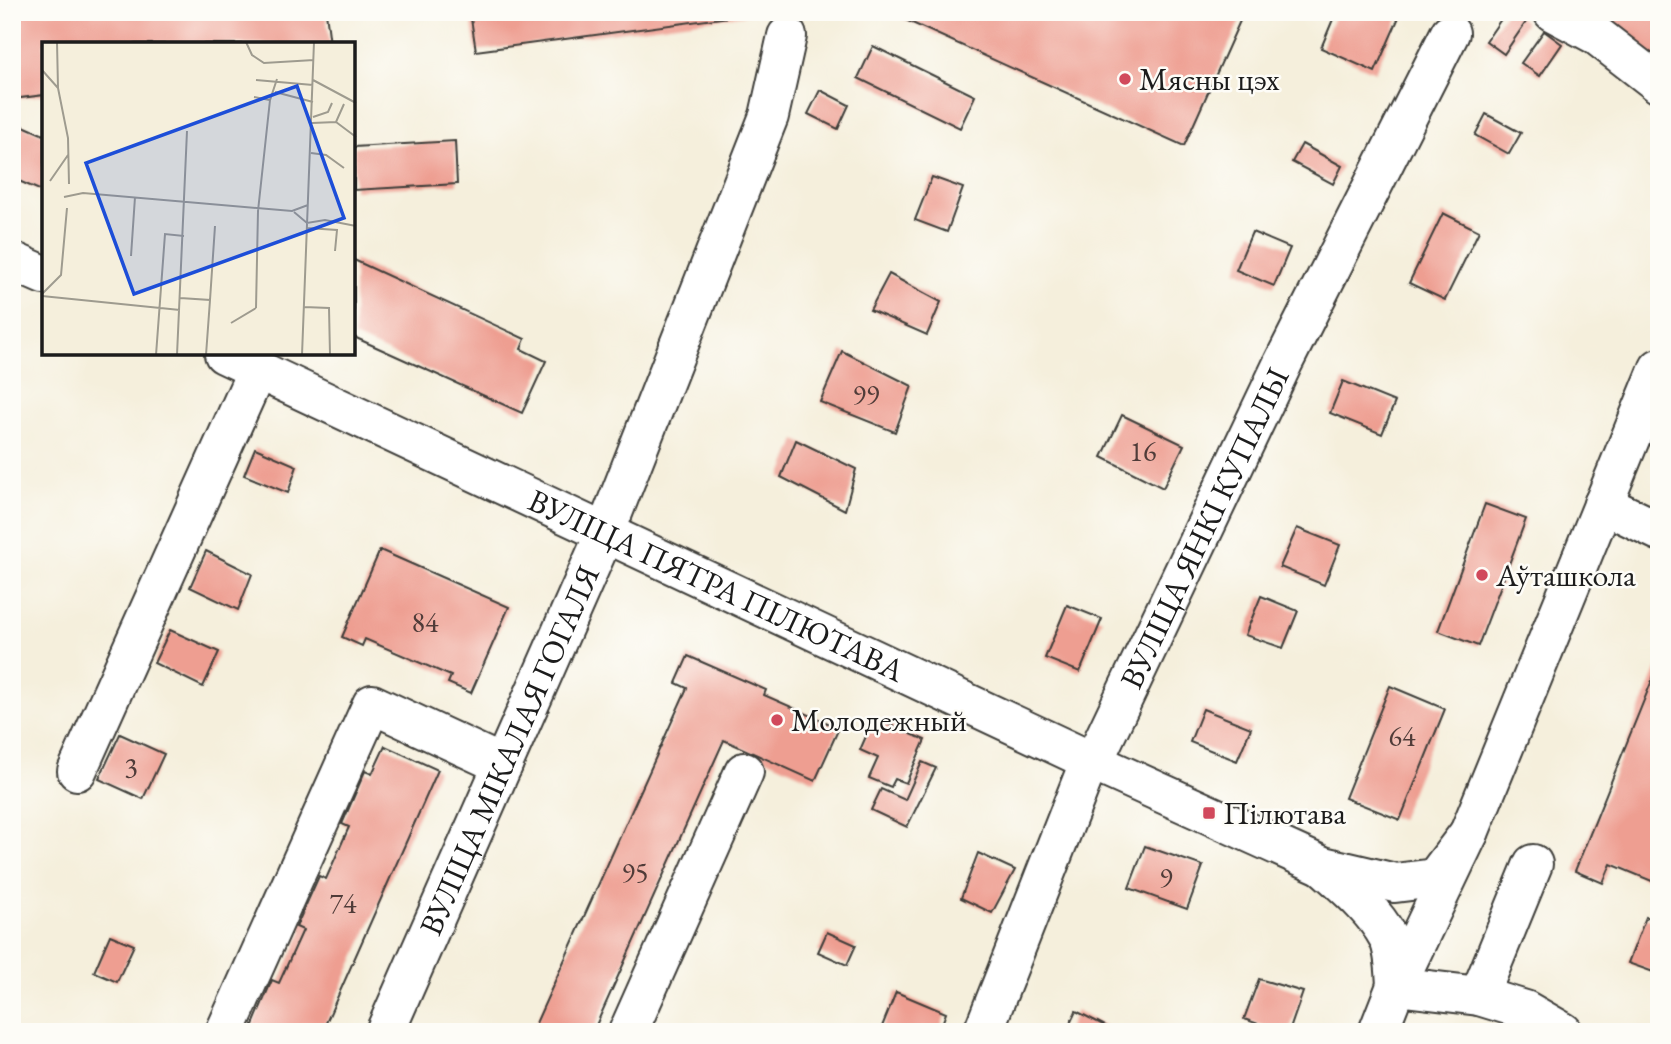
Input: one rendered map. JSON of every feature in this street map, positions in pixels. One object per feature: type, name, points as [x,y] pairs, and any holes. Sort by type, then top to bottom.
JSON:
[{"type":"street","points":[[1553,12],[1596,35],[1659,85]]},
{"type":"street","name":"ВУЛІЦА ЯНКІ КУПАЛЫ","points":[[983,1032],[1083,778],[1094,762],[1283,363],[1458,19]]},
{"type":"street","name":"ВУЛІЦА МІКАЛАЯ ГОГАЛЯ","points":[[385,1032],[605,533],[769,116],[787,36]]},
{"type":"street","points":[[12,261],[42,274]]},
{"type":"street","points":[[77,771],[241,361]]},
{"type":"street","name":"ВУЛІЦА ПЯТРА ПІЛЮТАВА","points":[[241,361],[1094,762],[1323,866],[1395,883],[1435,878],[1469,833]]},
{"type":"street","points":[[1387,1029],[1396,986],[1469,833],[1659,368]]},
{"type":"street","points":[[1603,504],[1659,531]]},
{"type":"street","points":[[225,1032],[372,704],[503,765]]},
{"type":"street","points":[[628,1032],[744,772]]},
{"type":"street","points":[[1479,996],[1533,864]]},
{"type":"street","points":[[1323,866],[1365,906],[1388,937],[1394,956],[1396,986]]},
{"type":"street","points":[[1396,986],[1479,996],[1525,1010],[1563,1032]]},
{"type":"building","points":[[12,12],[326,12],[330,42],[42,42],[42,95],[12,99]]},
{"type":"building","points":[[470,12],[752,12],[752,14],[476,51]]},
{"type":"building","name":"Мясны цэх","points":[[888,12],[1244,12],[1184,146]]},
{"type":"building","points":[[1336,12],[1395,12],[1400,15],[1375,72],[1321,48]]},
{"type":"building","points":[[1506,12],[1512,12],[1526,22],[1504,54],[1486,41]]},
{"type":"building","points":[[1572,12],[1659,12],[1659,68]]},
{"type":"building","points":[[1544,31],[1562,44],[1540,76],[1521,63]]},
{"type":"building","points":[[873,46],[975,96],[960,128],[858,78]]},
{"type":"building","points":[[820,90],[849,105],[838,129],[808,114]]},
{"type":"building","points":[[1486,114],[1521,133],[1509,154],[1475,135]]},
{"type":"building","points":[[12,121],[42,134],[42,191],[12,178]]},
{"type":"building","points":[[455,141],[457,184],[355,190],[355,147]]},
{"type":"building","points":[[1302,144],[1342,166],[1333,184],[1292,162]]},
{"type":"building","points":[[932,177],[963,188],[947,232],[915,220]]},
{"type":"building","points":[[1443,213],[1479,231],[1445,300],[1409,283]]},
{"type":"building","points":[[1252,232],[1290,248],[1274,286],[1236,270]]},
{"type":"building","points":[[355,260],[525,339],[521,349],[546,361],[522,413],[355,337]]},
{"type":"building","points":[[889,274],[941,302],[927,335],[870,310]]},
{"type":"building","points":[[842,351],[912,386],[895,432],[820,402]]},
{"type":"building","points":[[1343,381],[1395,402],[1382,434],[1330,413]]},
{"type":"building","points":[[1122,415],[1184,445],[1163,488],[1102,457]]},
{"type":"building","points":[[796,440],[856,469],[845,510],[781,477]]},
{"type":"building","points":[[255,448],[297,466],[288,493],[244,475]]},
{"type":"building","name":"Аўташкола","points":[[1485,504],[1526,519],[1478,646],[1438,631]]},
{"type":"building","points":[[1297,528],[1340,545],[1324,585],[1280,567]]},
{"type":"building","points":[[380,550],[509,607],[471,693],[448,683],[451,676],[365,639],[362,646],[342,637]]},
{"type":"building","points":[[206,551],[252,574],[238,610],[190,587]]},
{"type":"building","points":[[1261,596],[1298,611],[1283,648],[1245,635]]},
{"type":"building","points":[[1067,605],[1102,619],[1080,672],[1045,658]]},
{"type":"building","points":[[170,630],[219,652],[203,687],[154,663]]},
{"type":"building","points":[[688,656],[766,690],[764,695],[839,728],[815,781],[724,740],[593,1032],[532,1032],[687,688],[676,683]]},
{"type":"building","points":[[1659,663],[1659,884],[1611,864],[1603,883],[1575,871]]},
{"type":"building","points":[[1390,686],[1445,709],[1400,820],[1345,798]]},
{"type":"building","points":[[1203,709],[1251,728],[1237,761],[1190,742]]},
{"type":"building","points":[[874,718],[925,740],[906,783],[895,779],[891,787],[869,778],[878,758],[860,750]]},
{"type":"building","points":[[120,734],[164,754],[143,799],[99,779]]},
{"type":"building","points":[[385,746],[438,770],[322,1032],[250,1032],[272,980],[279,983],[303,930],[296,927],[319,876],[326,879],[349,827],[342,824],[365,771],[372,774]]},
{"type":"building","points":[[922,762],[936,768],[907,827],[871,810],[881,789],[905,800]]},
{"type":"building","points":[[1145,846],[1203,866],[1187,909],[1129,888]]},
{"type":"building","points":[[978,853],[1015,870],[992,913],[961,898]]},
{"type":"building","points":[[1646,917],[1659,922],[1659,974],[1628,963]]},
{"type":"building","points":[[827,932],[856,945],[847,965],[818,952]]},
{"type":"building","points":[[110,935],[134,945],[117,982],[94,972]]},
{"type":"building","points":[[1259,979],[1303,992],[1289,1032],[1281,1032],[1244,1019]]},
{"type":"building","points":[[896,992],[946,1013],[939,1032],[887,1032],[881,1029]]},
{"type":"building","points":[[1076,1011],[1117,1032],[1066,1032]]},
{"type":"place","name":"Мясны цэх","points":[[1125,79]]},
{"type":"place","name":"Аўташкола","points":[[1482,575]]},
{"type":"place","name":"Молодежный","points":[[777,720]]},
{"type":"place","name":"Пілютава","points":[[1209,813]]}]
